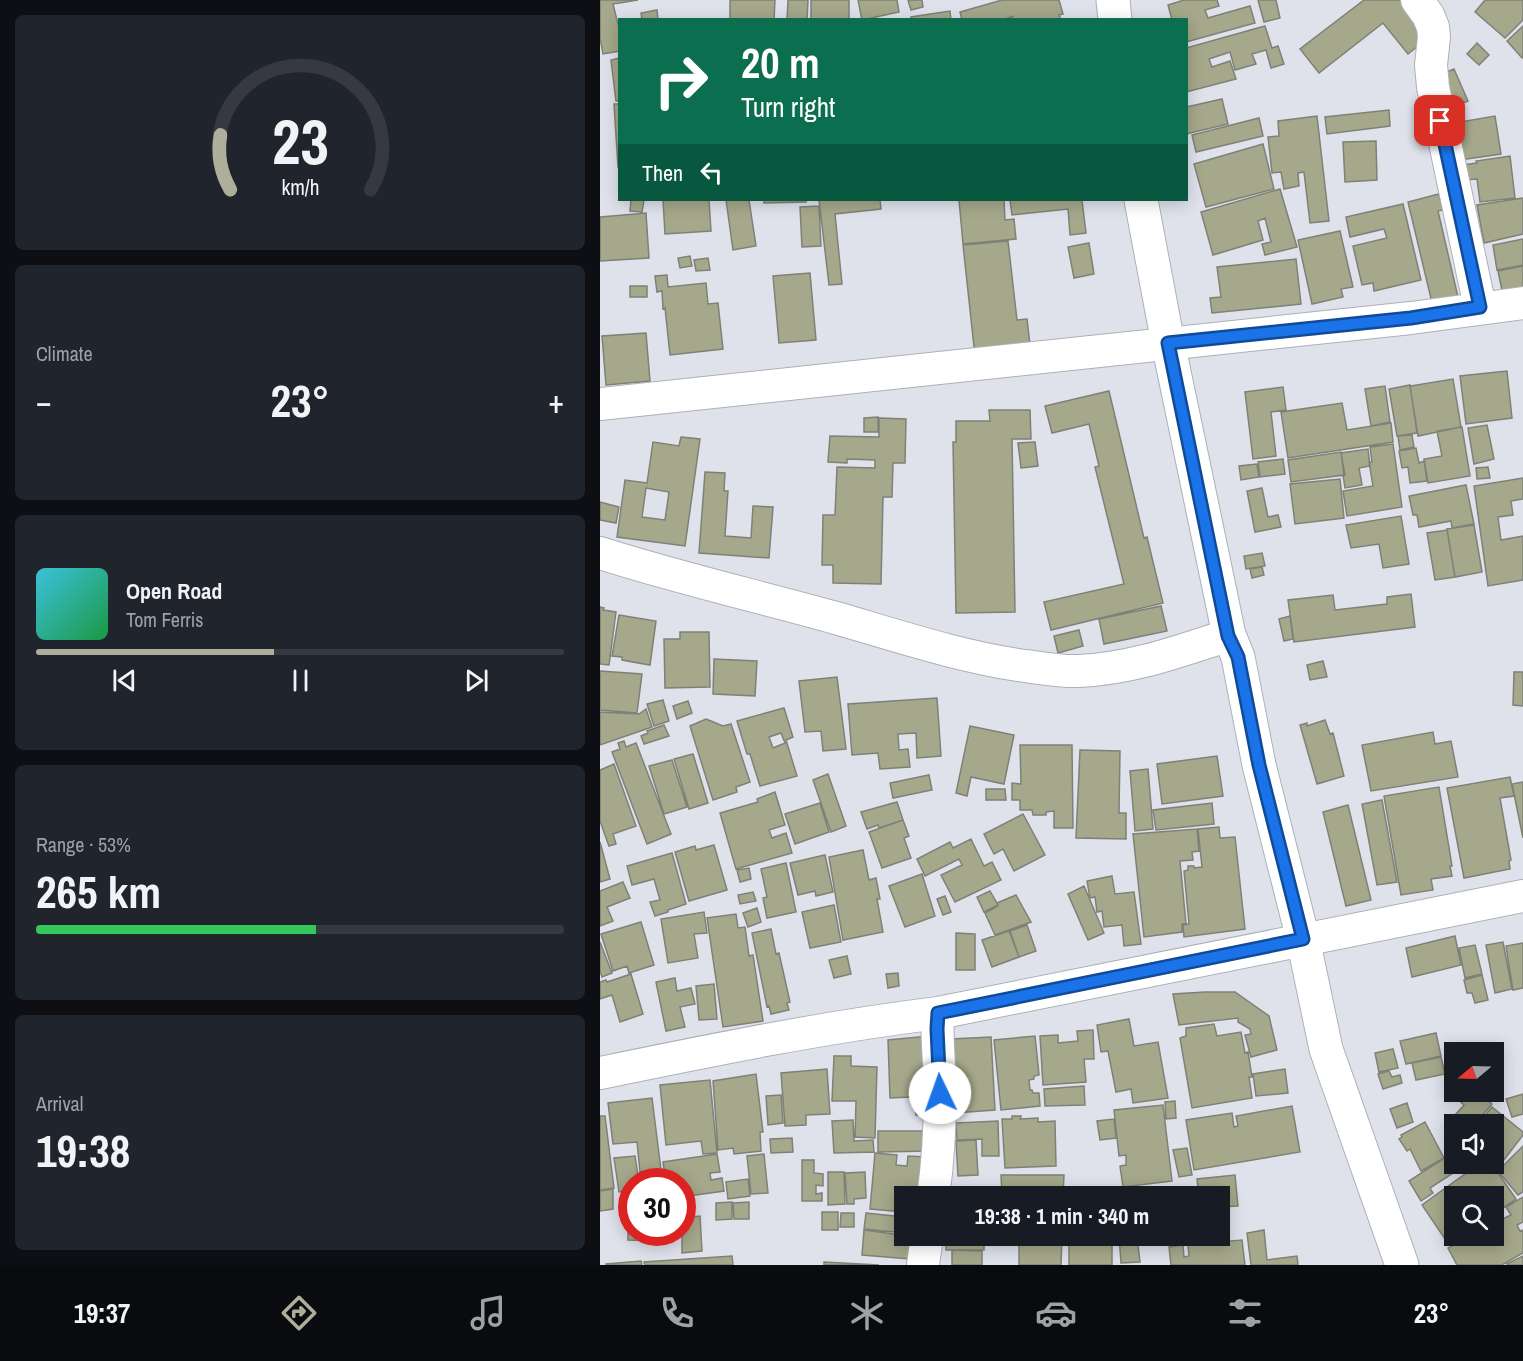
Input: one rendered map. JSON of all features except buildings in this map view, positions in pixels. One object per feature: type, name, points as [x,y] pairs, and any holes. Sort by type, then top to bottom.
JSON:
[{"type":"street","points":[[1113,0],[1115,18]]},
{"type":"street","points":[[1417,0],[1433,27],[1431,65],[1433,87],[1480,307]]},
{"type":"street","points":[[1141,201],[1228,636],[1238,657],[1259,765],[1303,939],[1326,1049],[1402,1265]]},
{"type":"street","points":[[600,404],[1411,318],[1523,303]]},
{"type":"street","points":[[600,553],[667,575],[926,644],[1000,662],[1044,669],[1077,671],[1110,668],[1150,660],[1228,636]]},
{"type":"street","points":[[600,1073],[717,1048],[863,1023],[938,1013],[1523,896]]},
{"type":"street","points":[[934,1186],[940,1093],[938,1013]]},
{"type":"street","points":[[923,1265],[926,1246]]},
{"type":"route","points":[[940,1093],[938,1013],[1303,939],[1259,765],[1238,657],[1228,636],[1168,343],[1411,318],[1480,307],[1440,121]]}]
